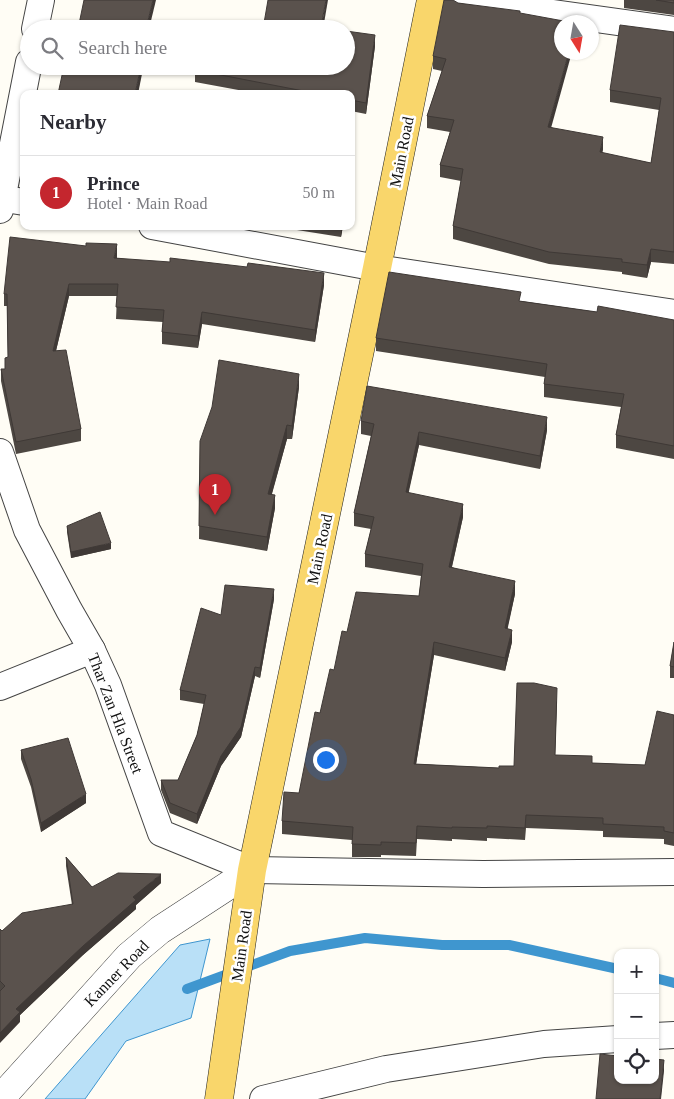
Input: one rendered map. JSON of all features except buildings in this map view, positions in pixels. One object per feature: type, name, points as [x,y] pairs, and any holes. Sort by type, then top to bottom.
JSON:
[{"type":"main road","name":"Main Road","points":[[220,1091],[252,870],[378,268],[430,0]]},
{"type":"street","points":[[38,20],[41,0]]},
{"type":"street","points":[[460,0],[674,30]]},
{"type":"street","points":[[24,90],[27,75]]},
{"type":"street","points":[[6,202],[20,117]]},
{"type":"street","points":[[174,230],[378,268],[674,313]]},
{"type":"street","name":"Thar Zan Hla Street","points":[[0,452],[26,530],[68,610],[92,650],[108,685],[160,833],[252,870]]},
{"type":"street","points":[[0,687],[92,650]]},
{"type":"street","points":[[252,870],[483,874],[674,872]]},
{"type":"street","name":"Kanner Road","points":[[0,1098],[129,956],[160,930],[252,870]]},
{"type":"street","points":[[659,1036],[674,1035]]},
{"type":"street","points":[[263,1099],[386,1069],[544,1044],[614,1039]]},
{"type":"water","points":[[210,939],[191,1018],[126,1041],[85,1099],[45,1099],[180,945]]},
{"type":"waterway","points":[[187,989],[290,951],[365,938],[442,945],[509,945],[614,968]]},
{"type":"waterway","points":[[659,979],[674,983]]},
{"type":"place","name":"Prince","points":[[215,515]]}]
